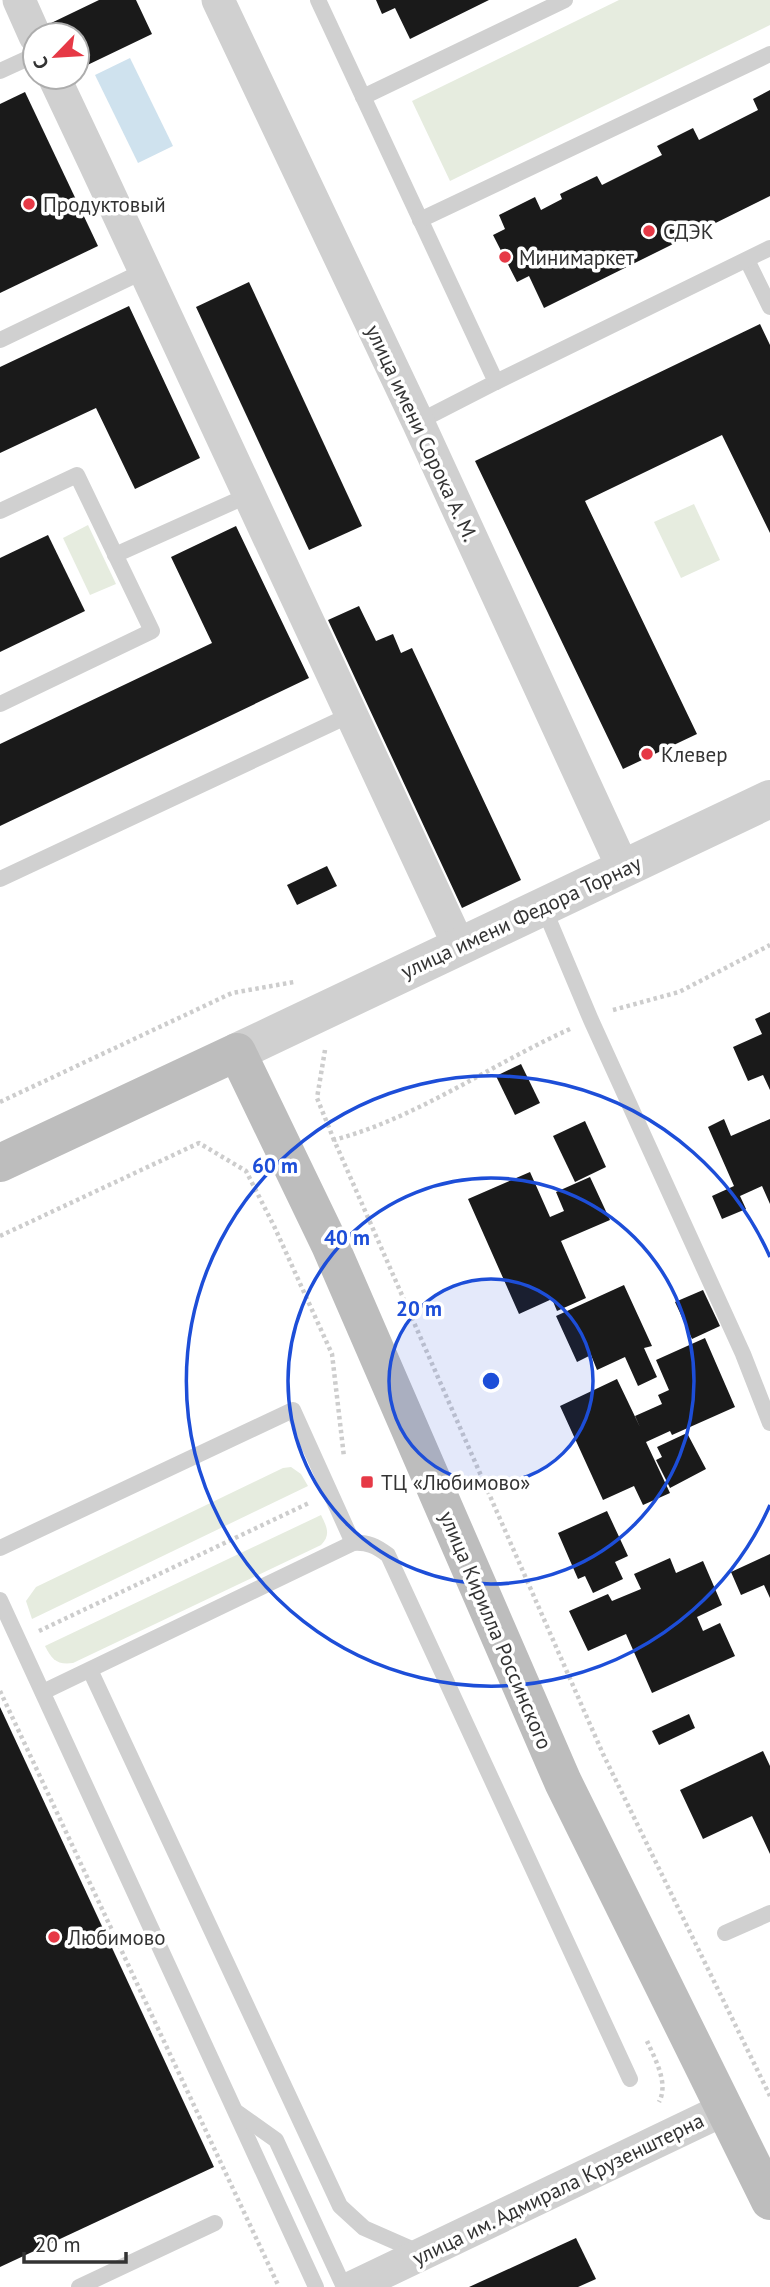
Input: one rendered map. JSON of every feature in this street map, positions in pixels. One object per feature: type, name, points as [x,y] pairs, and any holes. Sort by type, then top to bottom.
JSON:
[{"type":"main road","points":[[0,1163],[236,1052]]},
{"type":"main road","name":"улица Кирилла Россинского","points":[[236,1052],[330,1245],[563,1782],[770,2201]]},
{"type":"street","points":[[19,0],[28,21]]},
{"type":"street","name":"улица имени Сорока А. М.","points":[[218,0],[418,422],[623,869]]},
{"type":"street","points":[[61,91],[251,494],[349,715],[459,946]]},
{"type":"street","name":"улица имени Федора Торнау","points":[[236,1052],[770,799]]},
{"type":"street","name":"улица им. Адмирала Крузенштерна","points":[[353,2287],[724,2109]]},
{"type":"lane","points":[[318,0],[496,382]]},
{"type":"lane","points":[[363,97],[565,0]]},
{"type":"lane","points":[[421,220],[770,54]]},
{"type":"lane","points":[[0,71],[21,61]]},
{"type":"lane","points":[[418,422],[770,248]]},
{"type":"lane","points":[[747,260],[770,307]]},
{"type":"lane","points":[[0,340],[146,270]]},
{"type":"lane","points":[[0,511],[77,475],[152,631],[0,704]]},
{"type":"lane","points":[[115,555],[251,494]]},
{"type":"lane","points":[[0,879],[349,715]]},
{"type":"lane","points":[[543,906],[591,1020],[743,1354],[770,1423]]},
{"type":"lane","points":[[0,1548],[293,1410],[353,1544]]},
{"type":"lane","points":[[43,1692],[353,1544],[365,1542],[378,1547],[388,1555],[630,2079]]},
{"type":"lane","points":[[0,1600],[316,2287]]},
{"type":"lane","points":[[90,1670],[340,2206],[365,2228],[423,2254]]},
{"type":"lane","points":[[725,1933],[770,1913]]},
{"type":"lane","points":[[236,2112],[276,2140],[344,2287]]},
{"type":"lane","points":[[79,2287],[215,2223]]},
{"type":"path","points":[[334,1140],[362,1133],[394,1120],[448,1094],[550,1038],[622,1006],[679,992],[770,945]]},
{"type":"path","points":[[0,1102],[232,993],[298,982]]},
{"type":"path","points":[[326,1043],[317,1098],[334,1140],[603,1754],[770,2096]]},
{"type":"path","points":[[0,1236],[199,1143],[246,1171],[332,1354],[344,1459]]},
{"type":"path","points":[[38,1632],[313,1501]]},
{"type":"path","points":[[0,1691],[279,2287]]},
{"type":"shaded area","points":[[619,0],[770,0],[770,25],[450,181],[412,101]]},
{"type":"shaded area","points":[[694,504],[720,560],[681,578],[654,522]]},
{"type":"shaded area","points":[[88,525],[116,584],[90,595],[63,538]]},
{"type":"shaded area","points":[[291,1467],[301,1474],[308,1486],[32,1619],[26,1601],[36,1587],[283,1468]]},
{"type":"shaded area","points":[[321,1515],[327,1531],[321,1545],[73,1663],[56,1660],[45,1646]]},
{"type":"water","points":[[130,58],[173,146],[138,163],[95,75]]},
{"type":"building","points":[[99,0],[136,0],[152,34],[91,63],[91,21],[55,21]]},
{"type":"building","points":[[376,0],[489,0],[410,39],[395,8],[382,14]]},
{"type":"building","points":[[770,90],[770,196],[544,308],[529,276],[517,282],[493,235],[505,229],[499,215],[535,197],[541,210],[562,199],[560,194],[597,176],[602,185],[662,155],[657,146],[693,128],[699,140],[758,110],[753,99]]},
{"type":"building","points":[[25,92],[98,246],[0,293],[0,104]]},
{"type":"building","points":[[249,282],[362,526],[309,550],[196,307]]},
{"type":"building","points":[[129,306],[200,458],[135,489],[96,408],[0,453],[0,367]]},
{"type":"building","points":[[760,324],[770,345],[770,533],[722,435],[585,501],[697,734],[623,769],[475,461]]},
{"type":"building","points":[[236,526],[309,678],[0,826],[0,744],[212,643],[171,557]]},
{"type":"building","points":[[48,535],[85,611],[0,652],[0,558]]},
{"type":"building","points":[[359,606],[376,641],[393,634],[401,653],[412,648],[521,880],[462,908],[328,620]]},
{"type":"building","points":[[327,866],[337,886],[297,905],[287,885]]},
{"type":"building","points":[[770,1012],[770,1090],[763,1075],[748,1081],[733,1047],[762,1034],[755,1019]]},
{"type":"building","points":[[521,1064],[540,1103],[515,1115],[496,1076]]},
{"type":"building","points":[[724,1119],[731,1136],[770,1119],[770,1204],[762,1186],[740,1196],[746,1209],[722,1219],[712,1196],[734,1186],[708,1127]]},
{"type":"building","points":[[585,1121],[606,1167],[575,1182],[553,1136]]},
{"type":"building","points":[[530,1172],[550,1217],[564,1211],[556,1192],[590,1177],[610,1220],[561,1241],[586,1298],[557,1311],[552,1299],[519,1314],[468,1199]]},
{"type":"building","points":[[624,1285],[652,1346],[644,1348],[657,1377],[638,1386],[625,1357],[597,1370],[591,1355],[577,1362],[556,1316]]},
{"type":"building","points":[[703,1290],[720,1326],[692,1339],[675,1302]]},
{"type":"building","points":[[705,1338],[735,1407],[672,1435],[670,1431],[646,1442],[670,1493],[643,1505],[634,1486],[603,1500],[560,1406],[617,1379],[640,1427],[635,1416],[662,1404],[658,1395],[669,1390],[656,1360]]},
{"type":"building","points":[[687,1433],[706,1469],[670,1488],[656,1460],[662,1457],[657,1447]]},
{"type":"building","points":[[607,1511],[628,1556],[615,1562],[623,1579],[593,1593],[585,1576],[578,1579],[558,1533]]},
{"type":"building","points":[[770,1554],[770,1598],[764,1585],[741,1595],[731,1572]]},
{"type":"building","points":[[670,1558],[676,1573],[703,1561],[722,1605],[697,1617],[703,1631],[720,1623],[735,1656],[652,1693],[626,1634],[588,1651],[569,1611],[608,1594],[612,1601],[641,1589],[634,1574]]},
{"type":"building","name":"Любимово","points":[[0,1707],[214,2167],[0,2267]]},
{"type":"building","points":[[689,1714],[695,1728],[659,1745],[652,1731]]},
{"type":"building","points":[[763,1751],[770,1766],[770,1854],[752,1816],[703,1839],[680,1790]]},
{"type":"building","points":[[576,2238],[596,2279],[578,2287],[469,2287]]},
{"type":"place","name":"Продуктовый","points":[[29,204]]},
{"type":"place","name":"СДЭК","points":[[649,231]]},
{"type":"place","name":"Минимаркет","points":[[505,257]]},
{"type":"place","name":"Клевер","points":[[647,754]]},
{"type":"place","name":"ТЦ «Любимово»","points":[[367,1482]]},
{"type":"place","name":"Любимово","points":[[54,1937]]}]
